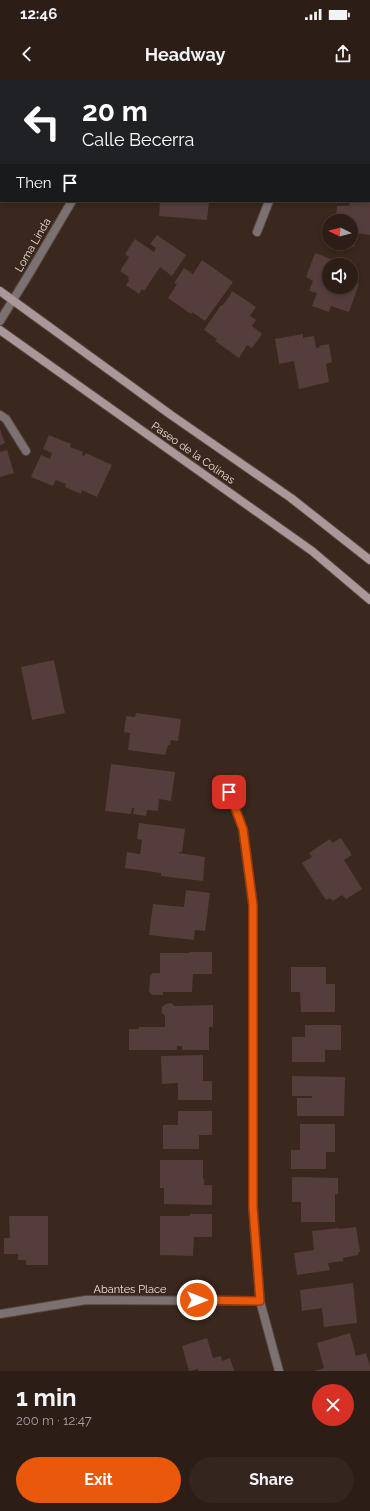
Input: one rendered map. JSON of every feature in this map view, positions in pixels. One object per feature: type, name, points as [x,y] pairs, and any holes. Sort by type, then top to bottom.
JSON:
[{"type":"main road","name":"Paseo de la Colinas","points":[[0,291],[291,498],[370,560]]},
{"type":"main road","name":"Paseo de la Colinas","points":[[0,330],[312,551],[370,600]]},
{"type":"street","name":"Loma Linda","points":[[0,321],[71,202]]},
{"type":"street","points":[[257,232],[269,202]]},
{"type":"street","points":[[0,415],[6,419],[26,450]]},
{"type":"street","points":[[229,792],[243,829],[253,905],[253,1207],[260,1301],[279,1371]]},
{"type":"street","name":"Abantes Place","points":[[0,1314],[86,1300],[260,1301]]},
{"type":"building","points":[[160,202],[209,202],[207,220],[159,216]]},
{"type":"building","points":[[350,202],[370,203],[370,235],[358,233],[358,214],[336,214],[337,206],[349,206]]},
{"type":"building","points":[[157,235],[186,255],[172,276],[160,267],[144,291],[142,289],[139,294],[126,285],[129,281],[129,277],[120,271],[129,257],[125,254],[135,239],[154,252],[156,248],[150,244]]},
{"type":"building","points":[[315,253],[328,258],[322,258],[322,294],[355,294],[349,312],[331,306],[329,312],[312,306],[317,293],[309,291],[313,281],[306,277]]},
{"type":"building","points":[[202,260],[233,282],[205,321],[192,312],[191,314],[168,298],[177,284],[174,283],[184,268],[193,274]]},
{"type":"building","points":[[232,291],[256,307],[250,316],[256,320],[252,326],[262,334],[252,348],[247,345],[239,358],[215,341],[217,339],[204,330]]},
{"type":"building","points":[[303,334],[303,338],[314,336],[316,348],[329,344],[332,362],[326,364],[329,382],[299,389],[294,361],[279,364],[275,339]]},
{"type":"building","points":[[0,429],[5,443],[0,445]]},
{"type":"building","points":[[49,435],[71,444],[70,447],[83,452],[82,455],[84,456],[86,453],[112,465],[97,497],[82,490],[81,494],[65,487],[66,484],[56,480],[53,486],[31,477],[41,455],[50,459],[52,453],[43,449]]},
{"type":"building","points":[[7,450],[14,473],[0,477],[0,452]]},
{"type":"building","points":[[54,660],[65,713],[32,720],[21,667]]},
{"type":"building","points":[[136,713],[181,719],[178,741],[171,740],[165,755],[128,750],[130,733],[124,732],[126,716],[135,717]]},
{"type":"building","points":[[111,764],[175,772],[171,801],[159,799],[158,811],[147,810],[146,816],[133,814],[134,808],[132,808],[131,814],[105,811]]},
{"type":"building","points":[[139,823],[185,829],[182,852],[179,853],[205,857],[203,881],[161,876],[161,873],[125,868],[127,852],[140,854],[142,840],[137,839]]},
{"type":"building","points":[[341,838],[352,855],[344,860],[362,889],[346,899],[342,895],[333,901],[330,898],[326,900],[302,863],[312,857],[309,853],[330,839],[332,843]]},
{"type":"building","points":[[186,890],[210,893],[205,931],[195,930],[194,940],[149,935],[153,904],[184,907]]},
{"type":"building","points":[[212,952],[212,974],[193,974],[192,992],[163,992],[163,995],[153,995],[149,992],[150,976],[153,973],[160,973],[160,953]]},
{"type":"building","points":[[291,967],[326,967],[326,984],[335,984],[335,1012],[301,1012],[300,992],[291,992]]},
{"type":"building","points":[[172,1003],[174,1006],[213,1005],[213,1027],[209,1027],[209,1050],[182,1050],[182,1046],[177,1046],[177,1050],[129,1050],[129,1029],[139,1029],[139,1027],[165,1027],[165,1016],[162,1013],[162,1007],[166,1004]]},
{"type":"building","points":[[305,1025],[341,1025],[341,1050],[325,1050],[325,1062],[292,1062],[292,1037],[305,1037]]},
{"type":"building","points":[[203,1055],[203,1081],[212,1081],[212,1100],[178,1100],[178,1083],[162,1084],[161,1056]]},
{"type":"building","points":[[292,1076],[345,1077],[344,1116],[297,1116],[297,1098],[312,1098],[312,1096],[292,1096]]},
{"type":"building","points":[[178,1111],[212,1111],[212,1135],[199,1135],[199,1149],[163,1149],[163,1125],[178,1125]]},
{"type":"building","points":[[300,1124],[335,1124],[335,1152],[326,1152],[326,1169],[291,1169],[291,1150],[300,1150]]},
{"type":"building","points":[[160,1160],[203,1160],[204,1185],[212,1185],[212,1205],[164,1204],[164,1188],[160,1188]]},
{"type":"building","points":[[292,1177],[338,1178],[338,1194],[335,1194],[335,1222],[301,1222],[301,1202],[292,1202]]},
{"type":"building","points":[[190,1214],[212,1214],[212,1237],[194,1237],[193,1256],[160,1255],[160,1216],[190,1216]]},
{"type":"building","points":[[9,1216],[48,1216],[48,1265],[26,1265],[26,1260],[18,1260],[18,1254],[4,1254],[4,1238],[10,1238]]},
{"type":"building","points":[[356,1227],[360,1252],[358,1252],[358,1255],[343,1258],[343,1261],[328,1263],[330,1270],[297,1275],[294,1253],[314,1250],[312,1231]]},
{"type":"building","points":[[353,1283],[357,1323],[324,1327],[322,1308],[302,1311],[300,1290]]},
{"type":"building","points":[[350,1333],[356,1356],[366,1353],[370,1371],[314,1371],[324,1368],[317,1343]]},
{"type":"building","points":[[207,1338],[213,1358],[221,1356],[222,1361],[230,1358],[234,1371],[199,1371],[198,1369],[189,1371],[182,1346]]},
{"type":"route","points":[[197,1300],[260,1301],[253,1207],[253,905],[243,829],[229,792]]}]
